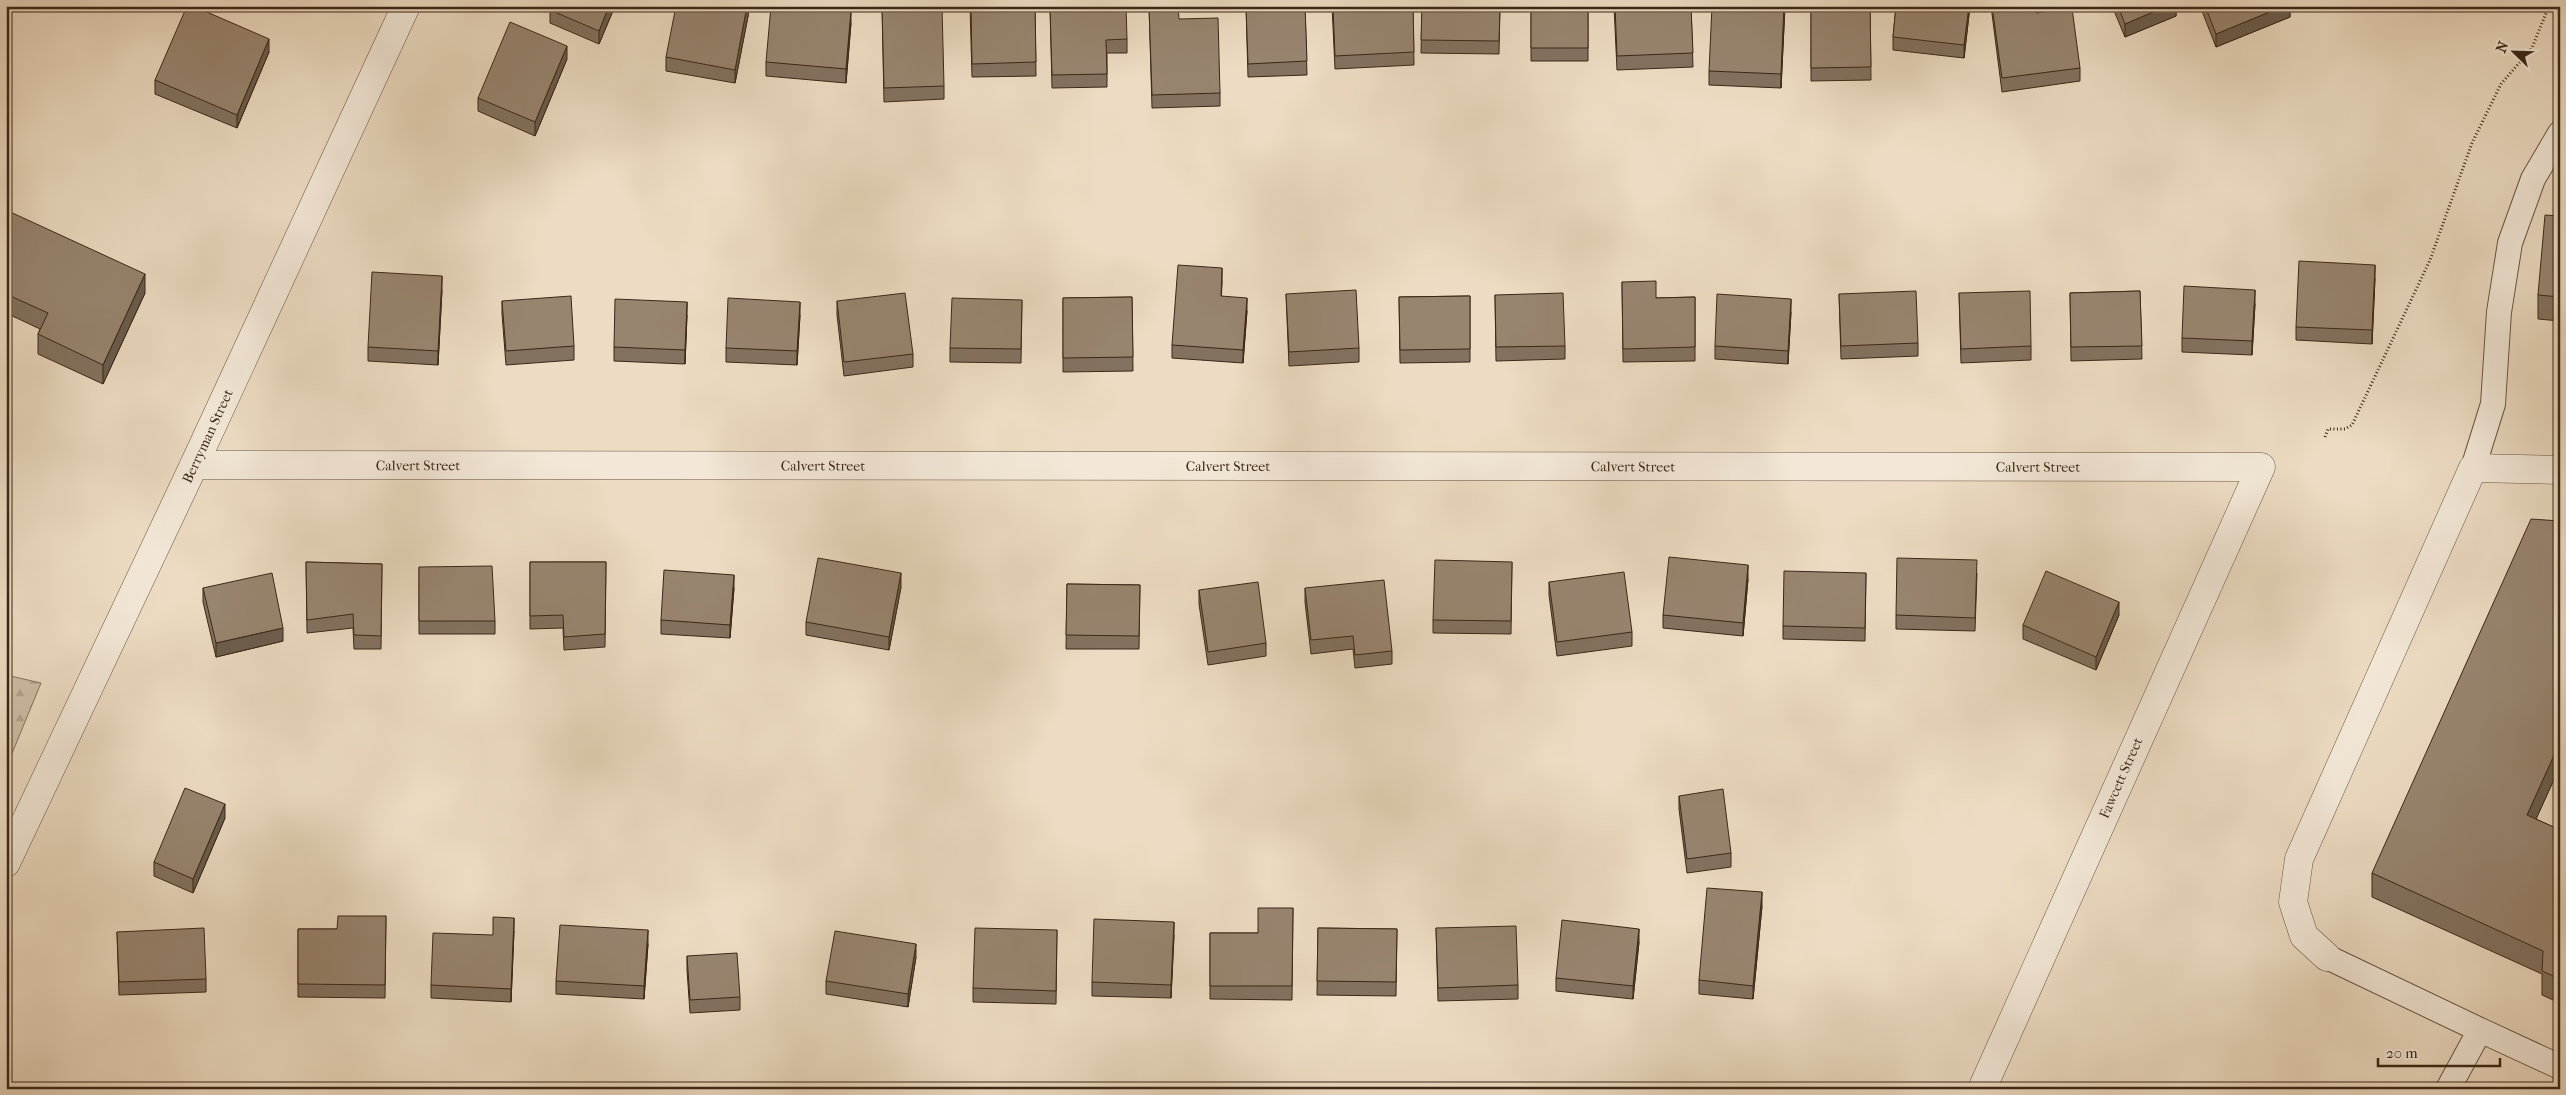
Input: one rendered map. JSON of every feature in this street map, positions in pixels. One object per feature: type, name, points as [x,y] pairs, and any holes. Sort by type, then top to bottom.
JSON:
[{"type":"street","name":"Berryman Street","points":[[6,863],[194,465],[406,6]]},
{"type":"street","name":"Calvert Street","points":[[194,465],[2261,466]]},
{"type":"street","name":"Fawcett Street","points":[[1982,1089],[2261,466]]},
{"type":"street","points":[[2327,958],[2304,936],[2293,902],[2299,859],[2473,468],[2560,470]]},
{"type":"lane","points":[[2473,468],[2493,404],[2499,312],[2510,243],[2533,179],[2560,133]]},
{"type":"lane","points":[[2327,958],[2560,1067]]},
{"type":"lane","points":[[2448,1089],[2480,1030]]},
{"type":"path","points":[[2325,437],[2328,429],[2345,428],[2352,425],[2433,252],[2457,180],[2472,143],[2501,84],[2532,48],[2548,6]]},
{"type":"green space","points":[[6,675],[41,683],[6,768]]},
{"type":"building","points":[[187,6],[193,6],[269,39],[237,115],[155,80]]},
{"type":"building","points":[[552,6],[609,6],[599,31],[550,10]]},
{"type":"building","points":[[676,6],[747,6],[735,70],[666,57]]},
{"type":"building","points":[[771,6],[809,6],[851,10],[846,69],[766,62]]},
{"type":"building","points":[[882,6],[942,6],[944,86],[884,88]]},
{"type":"building","points":[[971,6],[1035,6],[1036,62],[972,64]]},
{"type":"building","points":[[1050,6],[1126,6],[1127,39],[1106,40],[1107,74],[1052,75]]},
{"type":"building","points":[[1149,6],[1178,6],[1179,19],[1218,18],[1220,93],[1152,95]]},
{"type":"building","points":[[1246,6],[1305,6],[1307,61],[1248,64]]},
{"type":"building","points":[[1333,6],[1413,6],[1414,52],[1335,56]]},
{"type":"building","points":[[1422,6],[1500,6],[1499,41],[1421,40]]},
{"type":"building","points":[[1531,6],[1588,6],[1588,48],[1531,48]]},
{"type":"building","points":[[1615,6],[1691,6],[1693,53],[1617,56]]},
{"type":"building","points":[[1712,6],[1784,6],[1781,74],[1709,71]]},
{"type":"building","points":[[1811,6],[1870,6],[1871,67],[1811,68]]},
{"type":"building","points":[[1896,6],[1969,6],[1964,45],[1893,37]]},
{"type":"building","points":[[1992,6],[2035,6],[2036,13],[2072,8],[2080,68],[2002,78]]},
{"type":"building","points":[[2118,6],[2167,6],[2125,24]]},
{"type":"building","points":[[2205,6],[2284,6],[2216,34]]},
{"type":"building","points":[[510,22],[567,46],[535,122],[478,98]]},
{"type":"building","points":[[6,210],[145,274],[103,365],[38,334],[48,313],[6,294]]},
{"type":"building","points":[[2545,215],[2560,216],[2560,297],[2538,295]]},
{"type":"building","points":[[2299,261],[2375,265],[2372,330],[2296,327]]},
{"type":"building","points":[[1178,265],[1222,268],[1221,296],[1247,298],[1243,350],[1172,345]]},
{"type":"building","points":[[372,272],[442,276],[438,351],[368,347]]},
{"type":"building","points":[[1656,281],[1656,298],[1695,297],[1695,347],[1623,349],[1622,282]]},
{"type":"building","points":[[2184,286],[2255,290],[2252,341],[2182,338]]},
{"type":"building","points":[[1356,290],[1359,348],[1289,352],[1286,294]]},
{"type":"building","points":[[1916,291],[1918,343],[1841,346],[1839,294]]},
{"type":"building","points":[[2030,291],[2031,346],[1961,349],[1959,293]]},
{"type":"building","points":[[2140,291],[2142,346],[2071,347],[2070,293]]},
{"type":"building","points":[[905,293],[913,354],[844,362],[837,301]]},
{"type":"building","points":[[1563,293],[1565,346],[1496,347],[1495,295]]},
{"type":"building","points":[[1717,294],[1791,299],[1788,351],[1715,346]]},
{"type":"building","points":[[571,296],[574,346],[506,351],[502,301]]},
{"type":"building","points":[[1470,296],[1470,349],[1400,350],[1399,297]]},
{"type":"building","points":[[1132,297],[1133,357],[1063,358],[1063,298]]},
{"type":"building","points":[[728,298],[800,302],[797,351],[726,348]]},
{"type":"building","points":[[952,298],[1022,300],[1021,349],[950,348]]},
{"type":"building","points":[[615,299],[687,302],[685,350],[614,347]]},
{"type":"building","points":[[2531,519],[2560,521],[2560,742],[2527,815],[2560,830],[2560,979],[2542,971],[2543,951],[2372,873]]},
{"type":"building","points":[[1669,557],[1748,565],[1743,623],[1663,615]]},
{"type":"building","points":[[818,558],[901,573],[889,637],[806,622]]},
{"type":"building","points":[[1897,558],[1977,560],[1975,618],[1896,615]]},
{"type":"building","points":[[1435,560],[1512,562],[1511,621],[1433,620]]},
{"type":"building","points":[[306,562],[382,564],[381,636],[354,635],[353,614],[307,620]]},
{"type":"building","points":[[530,562],[606,562],[605,634],[564,637],[563,615],[530,616]]},
{"type":"building","points":[[492,566],[495,621],[419,621],[419,567]]},
{"type":"building","points":[[664,570],[734,575],[730,625],[661,620]]},
{"type":"building","points":[[1784,571],[1866,573],[1865,628],[1783,626]]},
{"type":"building","points":[[2046,571],[2119,602],[2096,657],[2023,625]]},
{"type":"building","points":[[1624,572],[1632,632],[1557,642],[1549,582]]},
{"type":"building","points":[[272,573],[283,628],[216,643],[203,588]]},
{"type":"building","points":[[1384,580],[1392,651],[1355,655],[1353,636],[1311,640],[1305,588]]},
{"type":"building","points":[[1258,582],[1266,643],[1208,652],[1199,590]]},
{"type":"building","points":[[1067,584],[1140,585],[1139,636],[1066,635]]},
{"type":"building","points":[[185,788],[225,804],[193,879],[154,862]]},
{"type":"building","points":[[1723,789],[1731,853],[1687,859],[1679,796]]},
{"type":"building","points":[[1707,888],[1762,892],[1753,986],[1699,980]]},
{"type":"building","points":[[1258,908],[1293,908],[1292,986],[1210,986],[1210,933],[1258,933]]},
{"type":"building","points":[[338,916],[386,916],[385,985],[298,984],[298,929],[337,929]]},
{"type":"building","points":[[493,917],[514,918],[511,989],[431,985],[433,933],[493,935]]},
{"type":"building","points":[[1094,919],[1174,922],[1171,985],[1092,982]]},
{"type":"building","points":[[1562,920],[1639,929],[1633,986],[1556,978]]},
{"type":"building","points":[[560,925],[648,930],[644,986],[556,981]]},
{"type":"building","points":[[1516,926],[1518,985],[1438,988],[1436,928]]},
{"type":"building","points":[[204,928],[206,979],[119,982],[117,932]]},
{"type":"building","points":[[975,928],[1057,930],[1056,991],[973,988]]},
{"type":"building","points":[[1318,928],[1397,929],[1396,982],[1317,981]]},
{"type":"building","points":[[835,931],[916,944],[908,994],[826,981]]},
{"type":"building","points":[[737,953],[740,997],[690,1000],[687,956]]}]
